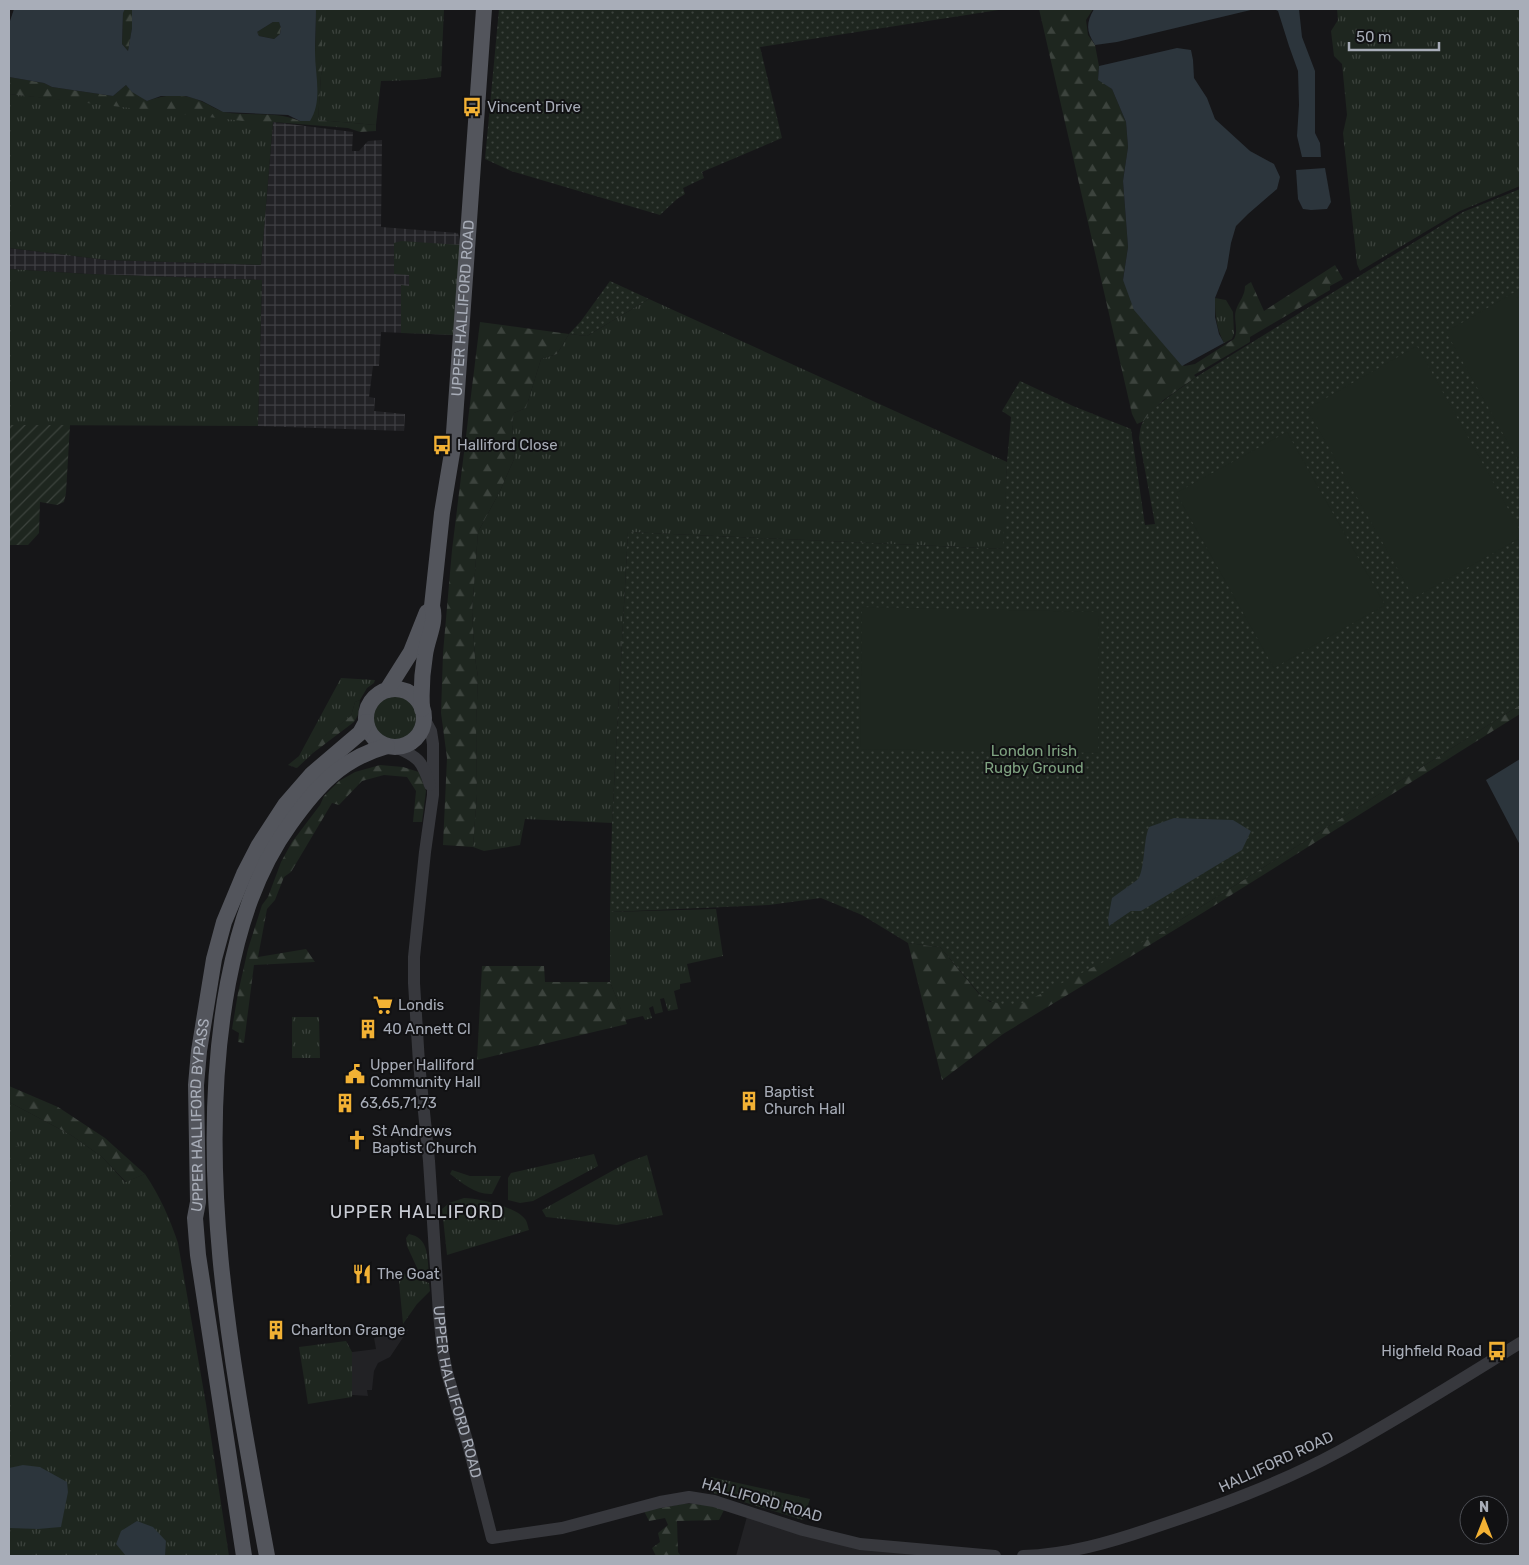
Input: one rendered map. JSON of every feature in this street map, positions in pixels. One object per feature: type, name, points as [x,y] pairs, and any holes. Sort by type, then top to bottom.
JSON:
[{"type":"main road","name":"UPPER HALLIFORD ROAD","points":[[423,714],[422,693],[425,654],[434,622],[432,606],[442,513],[453,447],[484,9]]},
{"type":"main road","name":"UPPER HALLIFORD ROAD","points":[[387,690],[411,652],[428,610],[432,606]]},
{"type":"main road","points":[[387,690],[398,690],[410,694],[417,700],[423,714],[423,725],[418,735],[411,742],[403,746],[391,747],[380,743],[371,734],[366,722],[369,705],[375,697],[387,690]]},
{"type":"main road","name":"UPPER HALLIFORD BYPASS","points":[[244,1556],[198,1255],[195,1218],[198,1202],[196,1085],[199,1051],[214,959],[224,922],[244,874],[273,822],[293,794],[326,760],[352,741],[360,733],[366,722]]},
{"type":"main road","name":"UPPER HALLIFORD BYPASS","points":[[267,1556],[227,1316],[221,1255],[214,1146],[217,1052],[224,1006],[232,961],[247,907],[258,880],[284,832],[309,798],[335,771],[366,753],[391,747]]},
{"type":"street","name":"UPPER HALLIFORD ROAD","points":[[423,714],[431,731],[433,744],[433,795],[424,852],[414,957],[415,1012],[429,1161],[442,1352],[492,1538]]},
{"type":"street","name":"UPPER HALLIFORD ROAD","points":[[391,747],[418,759],[426,772],[433,795]]},
{"type":"street","name":"HALLIFORD ROAD","points":[[1023,1556],[1071,1551],[1113,1540],[1224,1504],[1336,1453],[1520,1343]]},
{"type":"street","name":"HALLIFORD ROAD","points":[[492,1538],[562,1528],[660,1502],[689,1497],[714,1501],[803,1530],[860,1544],[995,1556]]},
{"type":"shaded area","points":[[14,9],[125,9],[123,13],[122,44],[128,51],[132,28],[132,9],[316,9],[317,96],[314,113],[310,121],[300,121],[288,115],[223,112],[202,101],[186,96],[161,96],[147,101],[132,92],[126,85],[113,96],[52,87],[44,83],[9,77],[9,24]],"holes":[[[273,22],[279,22],[280,34],[274,39],[259,36],[257,32]]]},
{"type":"shaded area","points":[[1094,9],[1255,9],[1117,42],[1095,45],[1088,27]]},
{"type":"shaded area","points":[[1274,9],[1299,9],[1302,37],[1315,71],[1315,133],[1320,143],[1321,157],[1302,157],[1297,136],[1299,105],[1298,71],[1278,11]]},
{"type":"shaded area","points":[[1177,48],[1191,50],[1194,78],[1207,98],[1215,119],[1250,151],[1274,164],[1280,177],[1277,189],[1236,226],[1227,268],[1215,298],[1215,317],[1219,334],[1224,343],[1182,366],[1134,310],[1123,280],[1128,247],[1123,181],[1128,147],[1126,122],[1112,89],[1098,80],[1099,66]]},
{"type":"shaded area","points":[[273,122],[353,132],[352,151],[359,151],[368,141],[382,140],[381,227],[458,233],[461,245],[456,335],[381,332],[379,366],[373,366],[369,397],[375,398],[374,411],[405,414],[404,431],[258,426],[262,280],[89,274],[9,269],[9,248],[107,260],[261,265]]},
{"type":"shaded area","points":[[1325,168],[1331,202],[1327,209],[1303,209],[1298,199],[1296,170]]},
{"type":"shaded area","points":[[1520,759],[1520,845],[1486,780]]},
{"type":"shaded area","points":[[1174,818],[1233,820],[1251,831],[1242,850],[1141,911],[1131,911],[1109,926],[1108,919],[1112,898],[1140,876],[1149,827]]},
{"type":"shaded area","points":[[402,1327],[408,1330],[390,1357],[378,1363],[374,1371],[372,1390],[367,1390],[368,1396],[352,1395],[352,1352],[376,1349],[374,1338],[398,1331]]},
{"type":"shaded area","points":[[23,1465],[40,1467],[67,1482],[68,1492],[61,1527],[38,1529],[9,1528],[9,1468]]},
{"type":"shaded area","points":[[748,1513],[803,1530],[950,1556],[736,1556]]},
{"type":"shaded area","points":[[137,1521],[153,1527],[166,1541],[165,1556],[126,1556],[116,1544],[121,1531]]},
{"type":"green space","points":[[125,9],[132,9],[132,28],[128,51],[122,44],[123,12]]},
{"type":"green space","points":[[316,9],[322,9],[322,61],[318,120],[376,125],[376,131],[360,132],[348,128],[273,122],[268,124],[9,94],[9,77],[44,83],[52,87],[113,96],[126,85],[147,101],[168,96],[182,96],[196,99],[224,112],[281,116],[300,121],[315,53]]},
{"type":"green space","points":[[322,9],[444,9],[441,77],[381,81],[376,125],[318,120],[322,61]]},
{"type":"green space","points":[[499,9],[1005,9],[760,47],[782,138],[702,172],[704,178],[683,188],[685,194],[660,215],[511,171],[485,159]]},
{"type":"green space","points":[[1039,9],[1093,9],[1086,20],[1088,35],[1095,45],[1099,66],[1098,79],[1112,89],[1126,122],[1128,147],[1123,181],[1128,247],[1123,280],[1184,366],[1195,364],[1234,339],[1236,332],[1236,310],[1243,296],[1245,286],[1251,282],[1264,311],[1335,265],[1343,279],[1330,286],[1330,290],[1250,337],[1250,342],[1194,375],[1196,377],[1162,401],[1144,421],[1137,424],[1132,414]]},
{"type":"green space","points":[[1337,9],[1520,9],[1520,186],[1460,211],[1360,271],[1357,264],[1343,133],[1347,115],[1342,64],[1334,56],[1331,31],[1338,20]]},
{"type":"green space","points":[[273,22],[279,22],[280,34],[274,39],[259,36],[257,32]]},
{"type":"green space","points":[[9,94],[273,122],[261,265],[107,260],[9,248]]},
{"type":"green space","name":"London Irish Rugby Ground","points":[[1520,189],[1520,705],[1158,934],[1021,1004],[1004,1005],[984,999],[940,947],[908,943],[862,915],[821,898],[769,905],[610,912],[612,823],[628,532],[1003,549],[1011,417],[1002,411],[1020,381],[1073,406],[1131,429],[1145,525],[1155,524],[1139,438],[1142,424],[1167,398],[1196,377],[1463,212]]},
{"type":"green space","points":[[401,241],[461,245],[456,335],[401,333],[401,285],[409,286],[409,275],[394,274],[394,243]]},
{"type":"green space","points":[[9,269],[89,274],[262,280],[258,426],[9,425]]},
{"type":"green space","points":[[610,281],[649,299],[587,336],[569,334],[581,321]]},
{"type":"green space","points":[[1520,289],[1520,464],[1446,332]]},
{"type":"green space","points":[[1215,298],[1226,300],[1233,312],[1234,334],[1232,339],[1224,343],[1216,321]]},
{"type":"green space","points":[[649,299],[1007,462],[1004,549],[628,532],[612,823],[525,819],[520,845],[484,851],[473,847],[477,794],[476,725],[478,677],[472,612],[478,532],[500,491],[515,457],[512,424],[514,413],[526,408],[541,359],[557,354],[569,334],[587,336]]},
{"type":"green space","points":[[480,322],[569,334],[557,354],[541,359],[526,408],[514,413],[512,424],[515,457],[500,491],[478,532],[472,612],[478,677],[476,725],[477,794],[473,847],[443,845],[447,758],[441,713],[443,653],[452,550]]},
{"type":"green space","points":[[1417,346],[1520,530],[1520,538],[1414,598],[1307,409]]},
{"type":"green space","points":[[9,425],[70,425],[64,502],[57,505],[40,502],[39,533],[28,545],[9,545]]},
{"type":"green space","points":[[1287,432],[1385,605],[1274,668],[1176,493]]},
{"type":"green space","points":[[862,607],[1099,612],[1098,753],[860,749]]},
{"type":"green space","points":[[341,678],[375,680],[367,688],[360,700],[355,702],[351,716],[311,747],[313,753],[297,768],[288,765],[299,756]]},
{"type":"green space","points":[[400,696],[412,702],[417,710],[417,728],[412,736],[404,741],[390,742],[378,736],[373,728],[372,714],[378,702],[386,697]]},
{"type":"green space","points":[[360,700],[358,715],[354,722],[313,753],[310,747],[351,716],[355,702]]},
{"type":"green space","points":[[1520,705],[1520,714],[1204,912],[1003,1034],[942,1080],[908,943],[940,947],[979,994],[990,1002],[1158,934]]},
{"type":"green space","points":[[380,765],[403,767],[419,772],[426,791],[422,822],[413,822],[416,791],[407,777],[384,775],[362,781],[339,805],[332,803],[291,872],[284,877],[275,900],[267,909],[258,957],[306,949],[315,962],[254,965],[244,1043],[238,1042],[239,1033],[232,1029],[248,949],[262,905],[268,897],[281,862],[292,842],[320,805],[324,796],[339,781],[355,772]]},
{"type":"green space","points":[[716,909],[723,956],[687,964],[691,982],[680,984],[680,989],[674,991],[678,1009],[668,1011],[664,998],[660,999],[663,1012],[655,1014],[653,1006],[649,1008],[652,1018],[645,1020],[643,1016],[625,1020],[610,982],[610,912]]},
{"type":"green space","points":[[482,966],[544,966],[545,982],[610,982],[627,1024],[477,1060]]},
{"type":"green space","points":[[292,1017],[319,1017],[320,1058],[292,1058]]},
{"type":"green space","points":[[9,1086],[58,1107],[105,1138],[145,1174],[126,1182],[102,1157],[71,1135],[9,1102]]},
{"type":"green space","points":[[9,1102],[71,1135],[102,1157],[125,1182],[145,1174],[164,1208],[178,1243],[206,1404],[229,1556],[9,1556]]},
{"type":"green space","points":[[9,1143],[23,1149],[35,1162],[33,1170],[9,1160]]},
{"type":"green space","points":[[594,1154],[598,1166],[533,1201],[520,1203],[508,1200],[508,1178],[511,1173]]},
{"type":"green space","points":[[647,1155],[663,1215],[617,1225],[546,1217],[542,1210],[628,1162]]},
{"type":"green space","points":[[452,1170],[470,1176],[501,1176],[492,1194],[486,1194],[464,1185],[450,1174]]},
{"type":"green space","points":[[464,1198],[487,1201],[514,1211],[525,1219],[529,1230],[447,1255],[442,1209],[449,1203]]},
{"type":"green space","points":[[409,1234],[416,1236],[424,1244],[429,1273],[418,1270],[407,1246],[406,1238]]},
{"type":"green space","points":[[398,1271],[429,1283],[430,1291],[417,1304],[403,1324]]},
{"type":"green space","points":[[346,1341],[352,1352],[352,1397],[308,1404],[299,1347]]},
{"type":"green space","points":[[711,1477],[810,1499],[803,1520],[707,1491]]},
{"type":"green space","points":[[701,1503],[724,1510],[719,1520],[677,1521],[678,1552],[681,1556],[656,1556],[652,1548],[660,1542],[658,1533],[668,1525],[665,1518],[649,1521],[644,1511],[682,1504]]},
{"type":"place","name":"Vincent Drive","points":[[472,107]]},
{"type":"place","name":"Halliford Close","points":[[442,445]]},
{"type":"place","name":"Londis","points":[[383,1005]]},
{"type":"place","name":"40 Annett Cl","points":[[368,1029]]},
{"type":"place","name":"Upper Halliford Community Hall","points":[[355,1074]]},
{"type":"place","name":"Baptist Church Hall","points":[[749,1101]]},
{"type":"place","name":"63,65,71,73","points":[[345,1103]]},
{"type":"place","name":"St Andrews Baptist Church","points":[[357,1140]]},
{"type":"place","name":"The Goat","points":[[362,1274]]},
{"type":"place","name":"Charlton Grange","points":[[276,1330]]},
{"type":"place","name":"Highfield Road","points":[[1497,1351]]},
{"type":"district","name":"UPPER HALLIFORD","points":[[417,1212]]}]
